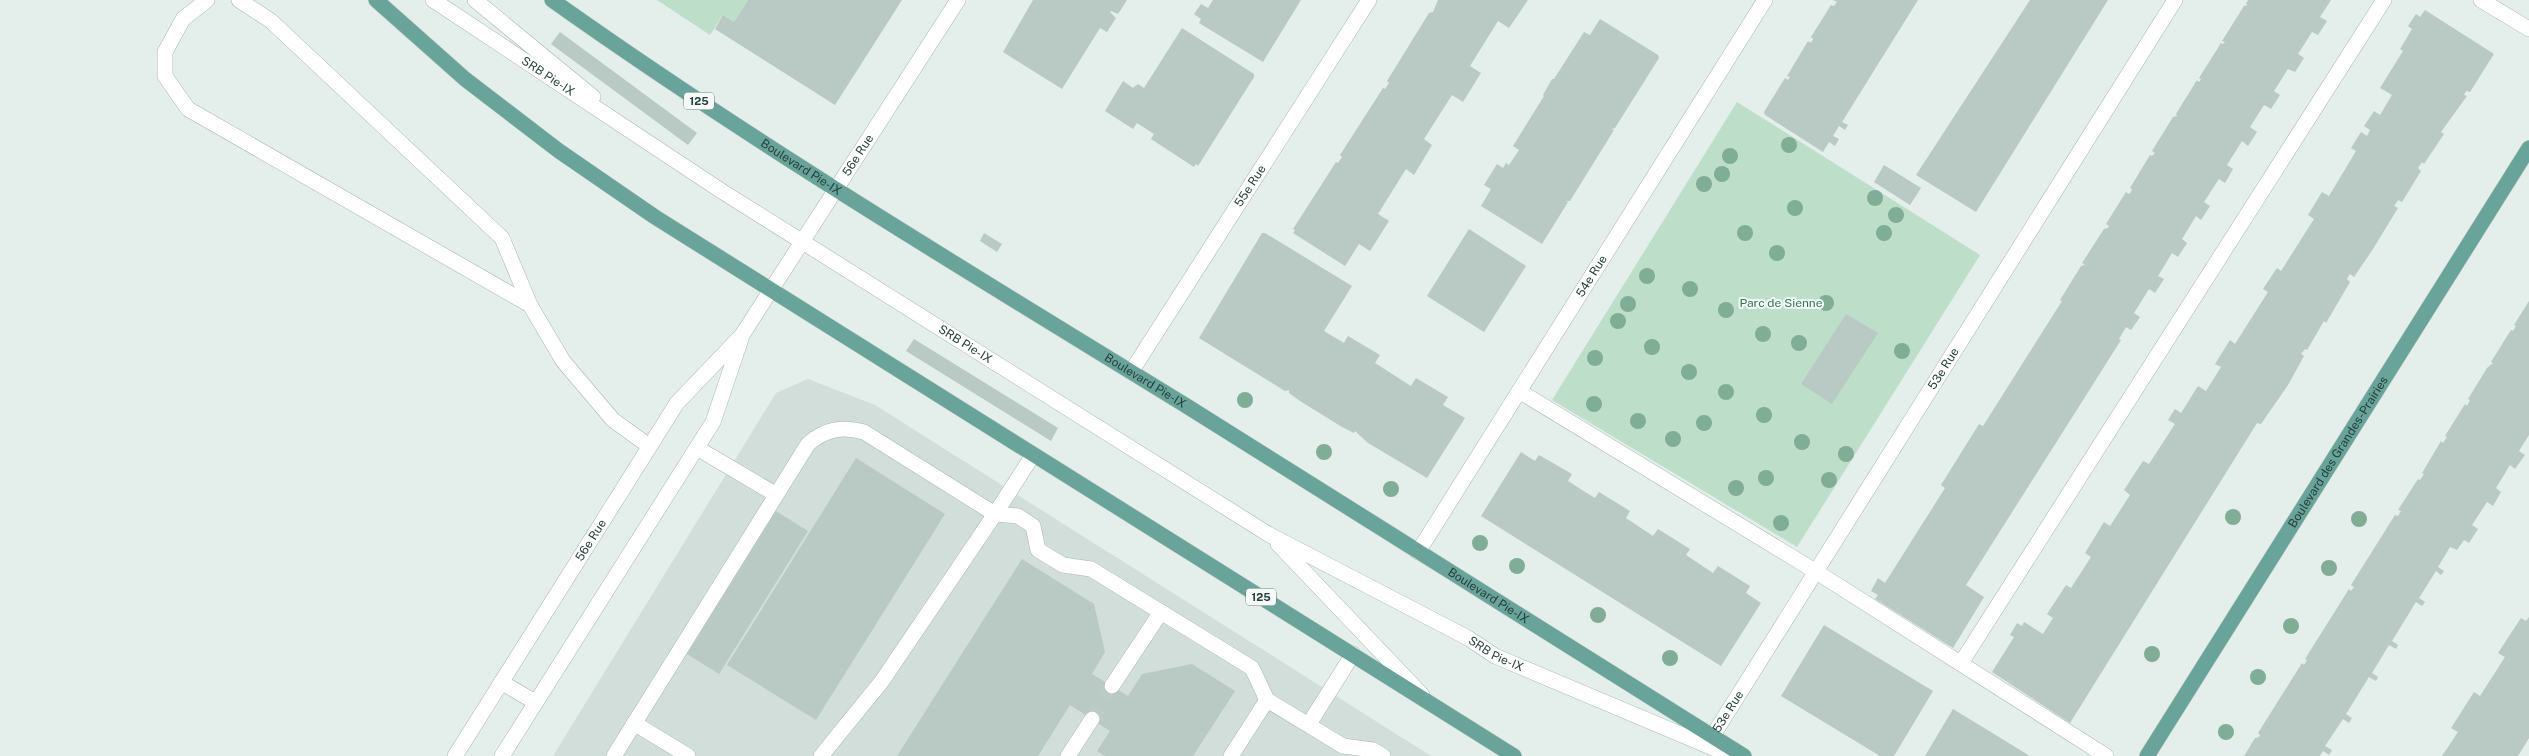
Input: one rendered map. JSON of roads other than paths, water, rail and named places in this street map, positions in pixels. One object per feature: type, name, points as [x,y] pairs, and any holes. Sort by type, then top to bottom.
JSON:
[{"type":"main road","name":"125","points":[[376,0],[465,79],[538,136],[654,217],[1514,756]]},
{"type":"main road","name":"Boulevard Pie-IX","points":[[560,3],[663,78],[837,190],[1744,756]]},
{"type":"main road","name":"Boulevard des Grandes-Prairies","points":[[2147,756],[2529,148]]},
{"type":"street","points":[[207,0],[183,20],[165,52],[165,76],[188,109],[530,305]]},
{"type":"street","points":[[239,0],[271,21],[502,238],[530,305],[563,362],[613,420],[649,446]]},
{"type":"street","name":"SRB Pie-IX","points":[[433,0],[662,153],[1268,534],[1468,638],[1495,656],[1732,756]]},
{"type":"street","name":"SRB Pie-IX","points":[[475,0],[662,153]]},
{"type":"street","name":"56e Rue","points":[[455,756],[677,403],[742,335],[958,0]]},
{"type":"street","name":"55e Rue","points":[[1131,372],[1369,0]]},
{"type":"street","name":"54e Rue","points":[[1418,552],[1765,0]]},
{"type":"street","name":"53e Rue","points":[[1712,737],[2175,0]]},
{"type":"street","points":[[1961,663],[2384,0]]},
{"type":"street","points":[[2481,0],[2529,29]]},
{"type":"street","name":"56e Rue","points":[[502,756],[713,422],[742,335]]},
{"type":"street","points":[[1519,391],[1816,571],[2106,756]]},
{"type":"street","points":[[614,756],[775,494],[808,444],[824,432],[844,428],[873,436],[995,514],[1018,516],[1033,526],[1038,550],[1063,565],[1090,570],[1252,668],[1267,700],[1309,724],[1340,751],[1373,750],[1383,756]]},
{"type":"street","points":[[697,448],[775,494]]},
{"type":"street","points":[[821,756],[882,680],[1033,455]]},
{"type":"street","name":"SRB Pie-IX","points":[[1268,534],[1428,702]]},
{"type":"street","points":[[1112,686],[1161,612]]},
{"type":"street","points":[[1309,724],[1353,654]]},
{"type":"street","points":[[501,682],[535,702]]},
{"type":"street","points":[[1231,756],[1267,700]]},
{"type":"street","points":[[1068,756],[1092,720]]},
{"type":"street","points":[[634,723],[688,756]]},
{"type":"tunnel","points":[[1092,719],[1112,686]]},
{"type":"park label","name":"Parc de Sienne","points":[[1781,303]]}]
